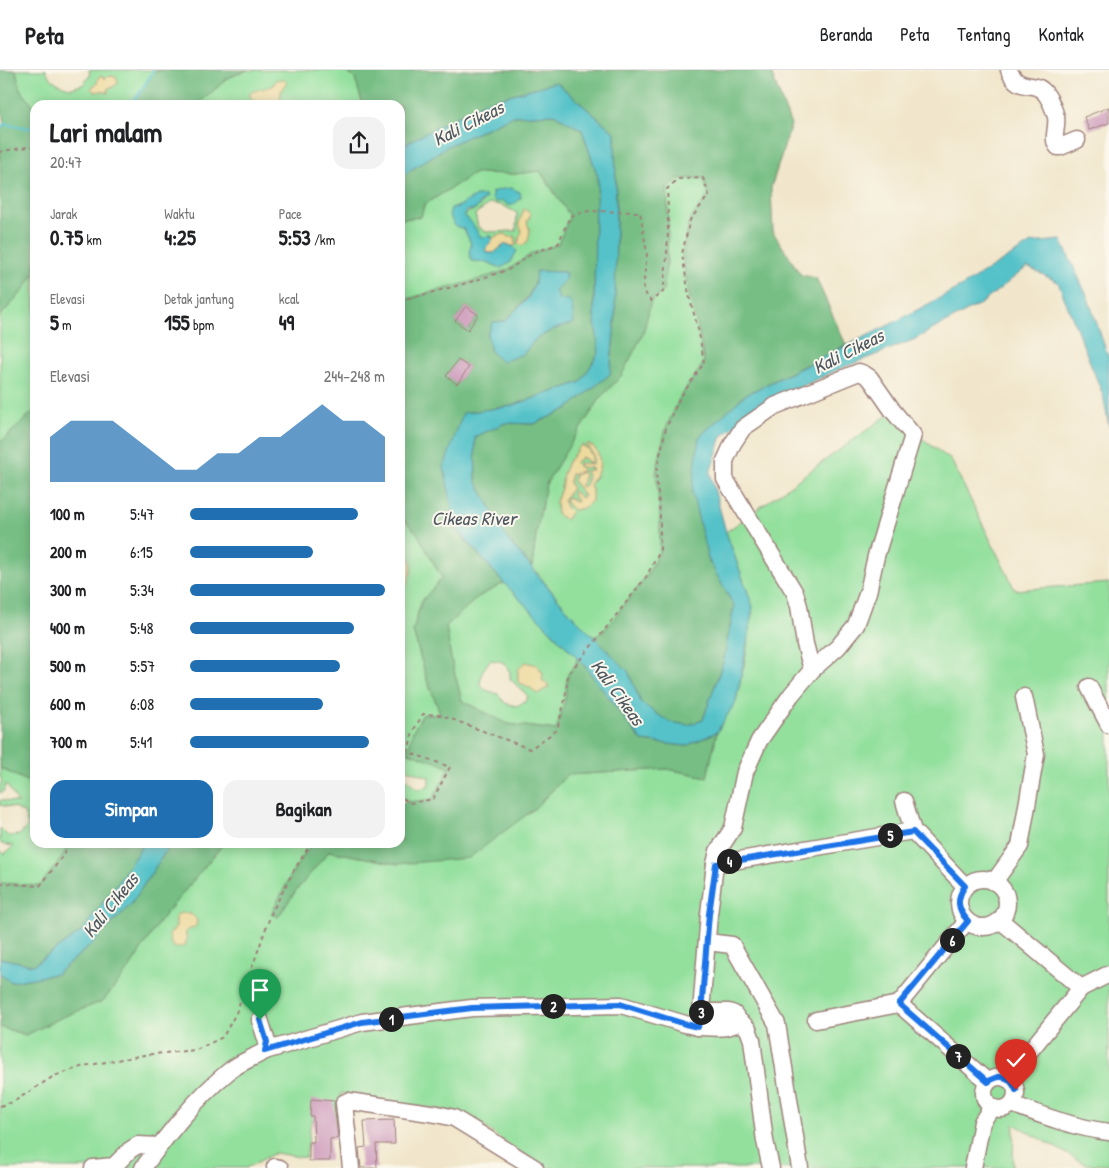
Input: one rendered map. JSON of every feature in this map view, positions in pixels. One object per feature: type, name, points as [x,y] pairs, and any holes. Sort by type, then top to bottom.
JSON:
[{"type":"street","points":[[1009,70],[1018,83],[1039,88],[1046,94],[1056,118],[1054,140],[1056,145],[1058,147],[1077,140]]},
{"type":"street","points":[[699,1019],[718,851],[733,828],[745,772],[759,740],[791,695],[812,670],[838,647],[856,625],[868,592],[876,556],[913,435],[893,411],[870,378],[859,372],[774,406],[743,428],[732,443],[725,461],[725,479],[795,594],[799,606],[804,644],[812,670]]},
{"type":"street","points":[[1089,687],[1109,725]]},
{"type":"street","points":[[994,882],[1020,846],[1036,754],[1024,697]]},
{"type":"street","points":[[904,801],[913,832],[965,886]]},
{"type":"street","points":[[716,864],[913,832]]},
{"type":"street","points":[[987,879],[1001,887],[1006,895],[1007,904],[1000,920],[993,925],[984,927],[975,926],[962,916],[959,900],[965,886],[972,881],[987,879]]},
{"type":"street","points":[[1000,920],[1082,988]]},
{"type":"street","points":[[816,1020],[899,1004],[968,921]]},
{"type":"street","points":[[707,942],[732,945],[777,1024],[800,1168]]},
{"type":"street","points":[[1007,1079],[1082,988],[1109,974]]},
{"type":"street","points":[[143,1168],[159,1146],[198,1101],[229,1071],[265,1051],[362,1022],[472,1008],[620,1004],[685,1024],[699,1019],[726,1027],[735,1025],[739,1021],[748,1029],[752,1040],[771,1168]]},
{"type":"street","points":[[899,1004],[988,1082]]},
{"type":"street","points":[[260,1020],[267,1042],[265,1051]]},
{"type":"street","points":[[1000,1077],[1013,1083],[1016,1090],[1012,1104],[1006,1108],[992,1107],[984,1095],[984,1088],[988,1082],[1000,1077]]},
{"type":"street","points":[[351,1168],[344,1103],[348,1101],[454,1118],[536,1168]]},
{"type":"street","points":[[1012,1104],[1089,1130],[1109,1132]]},
{"type":"street","points":[[973,1168],[982,1122],[992,1107]]},
{"type":"street","points":[[93,1168],[115,1167],[130,1150],[138,1145],[159,1146]]},
{"type":"path","points":[[0,153],[2,151],[30,147]]},
{"type":"path","points":[[405,301],[508,270],[533,253],[558,244],[570,216],[589,211],[640,212],[647,253],[643,290],[652,301],[663,292],[667,265],[667,189],[678,179],[703,178],[709,195],[690,220],[682,254],[704,363],[679,399],[666,428],[656,473],[660,514],[660,551],[646,577],[568,674],[565,700],[557,730],[530,749],[441,715],[423,714],[413,731],[408,752],[450,767],[433,799],[411,803],[405,800]]},
{"type":"path","points":[[0,883],[40,886],[63,856],[66,848]]},
{"type":"path","points":[[0,1106],[13,1102],[54,1076],[84,1066],[144,1055],[196,1050],[223,1037],[236,1013],[271,914],[294,870],[308,848]]},
{"type":"green space","points":[[0,70],[16,70],[20,89],[30,102],[30,280],[22,292],[0,316],[0,129],[4,124],[0,101]]},
{"type":"green space","points":[[16,70],[46,70],[56,82],[72,88],[84,84],[90,74],[89,70],[164,70],[153,72],[137,97],[133,100],[30,100],[30,102],[20,89]]},
{"type":"green space","points":[[164,70],[248,70],[229,77],[203,100],[133,100],[137,97],[153,72]]},
{"type":"green space","points":[[248,70],[343,70],[355,78],[362,100],[203,100],[229,77]]},
{"type":"green space","points":[[343,70],[770,70],[791,125],[771,188],[773,232],[801,275],[816,278],[846,345],[745,395],[699,437],[708,559],[734,606],[724,659],[703,720],[688,725],[669,722],[641,703],[628,671],[594,637],[603,632],[646,577],[660,551],[660,514],[656,473],[666,428],[679,399],[704,363],[682,254],[690,220],[709,195],[703,178],[678,179],[667,189],[668,240],[663,292],[651,301],[643,334],[621,376],[602,396],[546,484],[536,534],[532,567],[508,540],[476,481],[475,437],[505,423],[534,424],[567,409],[610,374],[615,323],[615,133],[556,82],[485,102],[405,145],[405,100],[362,100],[355,78]]},
{"type":"green space","points":[[554,114],[582,130],[598,177],[597,203],[595,208],[594,314],[599,352],[581,382],[511,406],[463,413],[455,528],[504,583],[478,597],[446,626],[451,659],[462,701],[508,724],[556,730],[565,700],[568,674],[576,664],[577,658],[642,741],[686,746],[717,732],[707,777],[667,769],[567,775],[534,809],[469,858],[398,864],[329,851],[295,892],[278,917],[271,914],[294,870],[309,848],[405,848],[405,802],[433,799],[450,767],[408,752],[413,731],[423,714],[441,715],[427,680],[413,631],[421,602],[442,578],[417,533],[405,520],[405,300],[508,270],[533,253],[558,244],[570,216],[540,171],[515,174],[475,173],[424,205],[421,217],[405,219],[405,174],[448,146],[513,116]],"holes":[[[536,272],[566,273],[565,280],[555,290],[560,301],[552,330],[536,339],[523,354],[493,322],[505,321],[527,298],[535,283]],[[466,306],[478,315],[468,330],[455,321]],[[458,360],[469,367],[457,384],[447,376]]]},
{"type":"green space","points":[[540,171],[570,216],[558,244],[533,253],[508,270],[405,300],[405,219],[421,217],[424,205],[475,173],[515,174]],"holes":[[[486,199],[477,208],[464,216],[472,223],[481,237],[491,236],[492,240],[497,235],[509,237],[516,245],[512,246],[517,251],[501,268],[487,262],[471,246],[464,229],[451,208]],[[491,203],[504,206],[517,213],[516,231],[486,232],[478,227],[475,214]]]},
{"type":"green space","points":[[703,178],[709,195],[690,220],[699,333],[704,363],[679,399],[660,514],[660,551],[646,577],[603,632],[594,637],[569,612],[532,567],[536,534],[546,484],[602,396],[621,376],[643,334],[651,301],[667,265],[667,189],[678,179]],"holes":[[[582,445],[591,462],[582,457],[575,463],[582,470],[571,474],[569,482],[572,488],[563,500],[566,507],[556,502],[568,462]],[[593,454],[599,468],[590,484],[592,491],[573,510],[568,497],[575,502],[577,501],[573,491],[581,498],[584,496],[573,481],[582,488],[586,484],[592,468],[582,467],[587,463],[593,464]]]},
{"type":"green space","points":[[30,280],[30,415],[0,443],[0,316],[22,292]]},
{"type":"green space","points":[[889,414],[951,460],[1015,590],[1109,583],[1109,1165],[1085,1164],[1014,1124],[1013,1168],[546,1168],[504,1142],[481,1124],[456,1112],[379,1101],[341,1093],[340,1120],[311,1121],[306,1158],[275,1153],[246,1168],[0,1168],[0,1027],[26,1035],[60,1018],[103,1001],[129,969],[159,922],[220,848],[309,848],[294,870],[271,914],[278,917],[295,892],[329,851],[398,864],[534,809],[567,775],[667,769],[707,777],[717,732],[736,701],[745,661],[753,607],[726,532]]},
{"type":"green space","points":[[30,415],[30,783],[0,768],[0,443]]},
{"type":"green space","points":[[405,520],[417,533],[442,578],[421,602],[413,631],[427,680],[441,715],[450,767],[433,799],[411,803],[405,800],[405,778],[419,790],[429,785],[429,777],[406,769],[405,771],[405,585],[407,584],[405,573]]},
{"type":"green space","points":[[504,583],[577,658],[576,664],[568,674],[565,700],[557,730],[508,724],[462,701],[451,659],[446,626],[478,597]],"holes":[[[490,660],[503,662],[510,672],[510,679],[528,696],[525,702],[516,706],[505,703],[498,694],[486,690],[480,684],[482,672]]]},
{"type":"green space","points":[[0,768],[30,783],[30,848],[67,848],[63,856],[40,886],[0,883],[0,851],[4,854],[14,846],[1,844],[0,828],[8,836],[19,835],[28,826],[24,813],[14,808],[0,805],[0,800],[18,803],[6,784],[3,792],[0,793],[2,780],[0,778]]},
{"type":"green space","points":[[67,848],[141,848],[81,932],[33,965],[0,958],[0,883],[40,886],[63,856]]},
{"type":"green space","points":[[168,848],[220,848],[159,922],[129,969],[103,1001],[60,1018],[26,1035],[0,1027],[0,974],[11,982],[56,974],[91,945],[132,903]]},
{"type":"sand","points":[[101,76],[106,79],[109,76],[116,77],[118,83],[108,88],[108,93],[102,91],[95,92],[91,88],[97,84],[98,78]]},
{"type":"sand","points":[[283,79],[287,83],[281,91],[281,100],[254,100],[251,97],[249,93],[273,86],[276,80]]},
{"type":"sand","points":[[524,209],[531,214],[527,222],[530,231],[528,241],[522,246],[518,244],[522,233],[519,223]]},
{"type":"sand","points":[[506,234],[509,237],[515,236],[516,245],[505,244],[494,253],[488,253],[485,249],[491,240],[498,235]]},
{"type":"sand","points":[[587,444],[594,447],[598,453],[599,469],[590,484],[592,501],[584,508],[573,510],[565,501],[567,497],[575,502],[577,501],[572,494],[573,491],[581,498],[584,496],[573,481],[575,475],[581,472],[584,475],[583,482],[580,485],[582,487],[586,484],[588,476],[584,471],[592,470],[592,468],[582,467],[579,463],[593,464],[594,461],[592,452]]},
{"type":"sand","points":[[581,445],[587,448],[592,456],[591,463],[582,457],[575,463],[583,471],[571,474],[569,482],[572,488],[563,500],[571,512],[566,520],[557,514],[556,502],[568,462]]},
{"type":"sand","points":[[405,557],[410,558],[412,568],[407,584],[405,585]]},
{"type":"sand","points":[[525,662],[537,665],[543,673],[542,681],[546,682],[549,687],[537,694],[531,688],[518,682],[518,670]]},
{"type":"sand","points":[[180,913],[191,914],[197,920],[196,926],[185,932],[187,939],[185,946],[175,948],[171,944],[169,935],[176,927],[176,917]]},
{"type":"water","name":"Cikeas River","points":[[556,82],[615,133],[615,323],[610,374],[567,409],[534,424],[505,423],[475,437],[476,481],[508,540],[569,612],[628,671],[641,703],[669,722],[688,725],[703,720],[724,659],[734,606],[708,559],[692,492],[699,437],[745,395],[887,326],[964,285],[1031,243],[1061,240],[1088,298],[1109,359],[1109,427],[1103,395],[1058,282],[1027,267],[982,303],[913,340],[837,370],[766,403],[722,436],[710,473],[726,532],[753,607],[736,701],[717,732],[686,746],[642,741],[583,664],[504,583],[456,528],[444,467],[463,413],[511,406],[581,382],[599,352],[594,314],[595,208],[597,203],[598,177],[582,130],[554,114],[513,116],[448,146],[405,174],[405,145],[485,102]]},
{"type":"water","points":[[511,188],[520,192],[521,198],[513,205],[508,205],[503,201],[496,202],[492,199],[492,192]]},
{"type":"water","points":[[476,196],[485,196],[486,199],[476,209],[467,211],[464,216],[472,223],[481,237],[492,236],[492,240],[485,250],[488,253],[494,253],[505,244],[512,246],[517,251],[510,263],[501,268],[487,262],[471,261],[469,252],[470,241],[464,229],[455,226],[449,215],[451,208],[458,207]]},
{"type":"water","points":[[536,271],[566,273],[565,280],[555,290],[560,301],[568,299],[572,304],[574,323],[552,330],[536,339],[523,354],[502,362],[491,352],[487,335],[493,322],[505,321],[528,298],[535,283]]},
{"type":"water","name":"Kali Cikeas","points":[[141,848],[168,848],[132,903],[91,945],[56,974],[11,982],[0,974],[0,958],[33,965],[81,932]]},
{"type":"building","points":[[1109,107],[1109,123],[1089,130],[1084,117]]},
{"type":"building","points":[[466,306],[478,315],[468,330],[455,321]]},
{"type":"building","points":[[458,360],[469,367],[457,384],[446,376]]},
{"type":"building","points":[[311,1099],[335,1101],[338,1138],[330,1139],[330,1161],[309,1161],[309,1142],[314,1142],[313,1116],[310,1116]]},
{"type":"building","points":[[394,1120],[395,1144],[376,1144],[377,1168],[361,1168],[359,1148],[366,1147],[364,1121]]},
{"type":"waterway","points":[[133,100],[137,97],[153,70]]},
{"type":"waterway","points":[[0,129],[4,124],[30,128]]},
{"type":"route","points":[[260,1020],[267,1042],[265,1051],[362,1022],[472,1008],[620,1004],[698,1027],[716,864],[913,832],[965,886],[961,892],[959,908],[962,916],[968,921],[899,1004],[988,1082],[1000,1077],[1013,1083],[1016,1090]]}]
